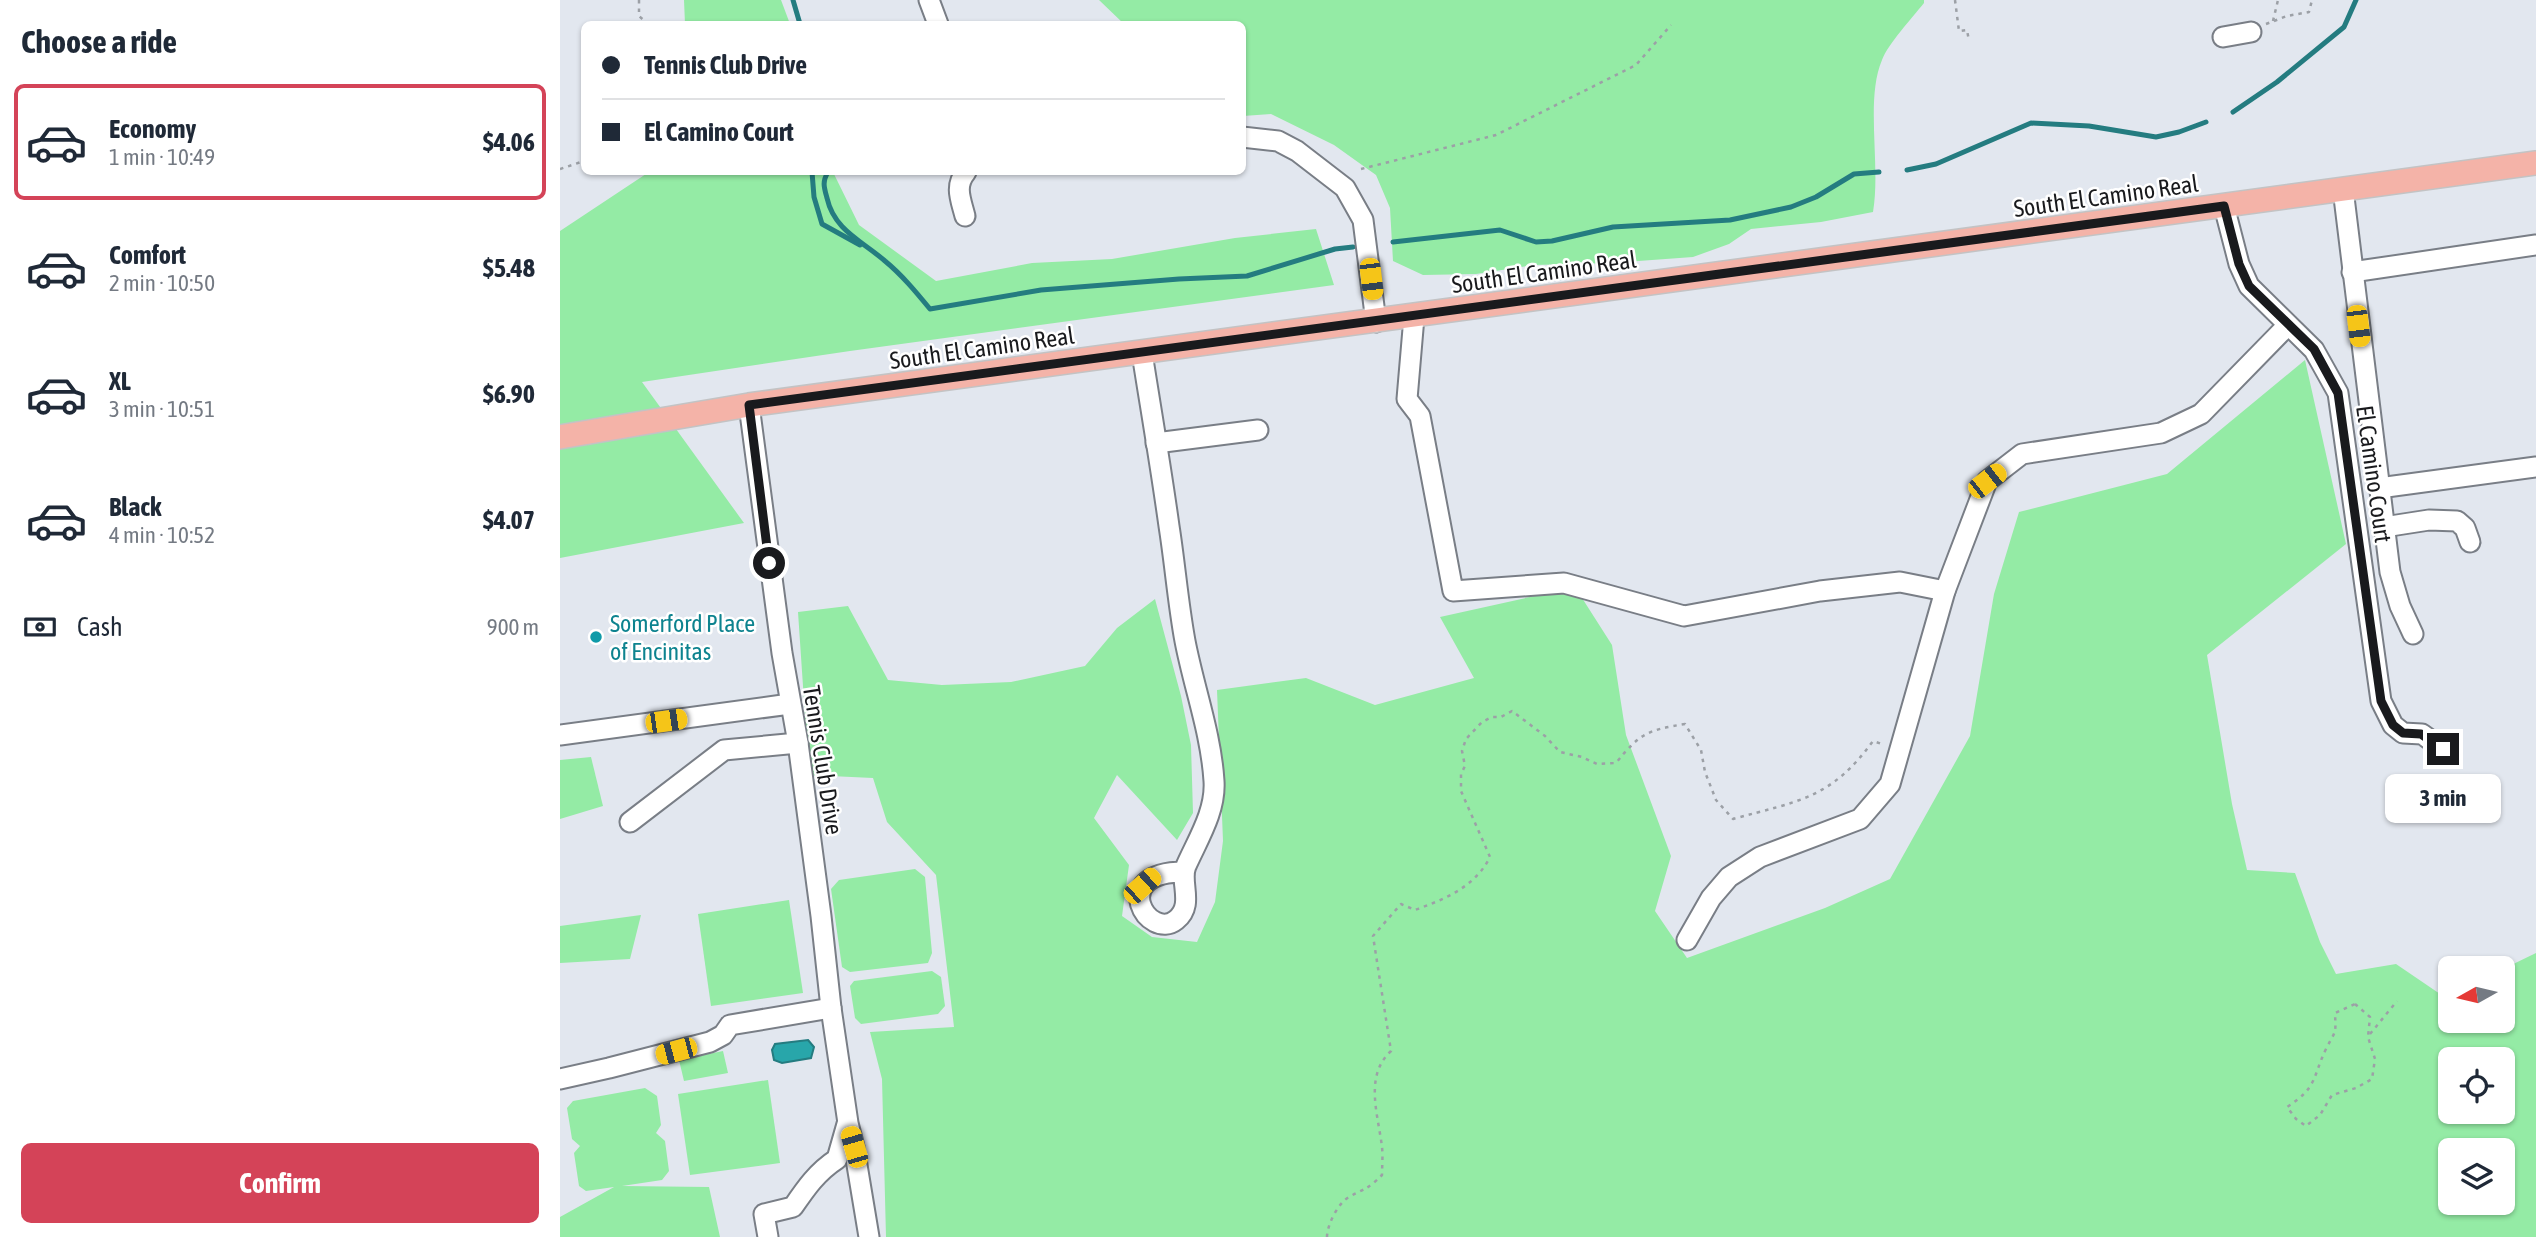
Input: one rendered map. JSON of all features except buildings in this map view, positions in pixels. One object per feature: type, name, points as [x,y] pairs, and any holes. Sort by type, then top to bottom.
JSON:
[{"type":"main road","name":"South El Camino Real","points":[[560,437],[749,405],[2536,163]]},
{"type":"street","points":[[929,0],[937,21]]},
{"type":"street","points":[[2222,37],[2251,32]]},
{"type":"street","points":[[1246,137],[1278,141],[1297,151],[1345,188],[1363,220],[1376,322]]},
{"type":"street","points":[[964,175],[958,189],[965,216]]},
{"type":"street","points":[[2343,189],[2390,572],[2400,607],[2413,634]]},
{"type":"street","name":"El Camino Court","points":[[2224,206],[2239,264],[2249,286],[2314,349],[2338,393],[2381,701],[2393,725],[2403,733],[2421,734],[2443,749]]},
{"type":"street","points":[[2352,272],[2536,245]]},
{"type":"street","points":[[1414,317],[1407,399],[1420,416],[1453,591],[1564,583],[1684,616],[1821,591],[1900,582],[1945,591]]},
{"type":"street","points":[[1687,940],[1711,898],[1729,877],[1759,857],[1860,819],[1890,784],[1945,591],[1987,481],[2022,454],[2161,433],[2202,414],[2288,325]]},
{"type":"street","points":[[1142,353],[1185,642],[1205,721],[1214,782],[1214,805],[1184,872]]},
{"type":"street","name":"Tennis Club Drive","points":[[749,405],[790,704],[798,743],[831,1008],[869,1237]]},
{"type":"street","points":[[1156,443],[1258,430]]},
{"type":"street","points":[[2379,488],[2536,467]]},
{"type":"street","points":[[2384,527],[2429,520],[2457,521],[2465,528],[2470,542]]},
{"type":"street","points":[[560,735],[790,704]]},
{"type":"street","points":[[630,822],[724,750],[798,743]]},
{"type":"street","points":[[560,1079],[710,1042],[723,1035],[730,1025],[831,1008]]},
{"type":"street","points":[[768,1237],[764,1214],[793,1207],[814,1178],[837,1159],[848,1123]]},
{"type":"path","points":[[639,0],[639,16],[645,21]]},
{"type":"path","points":[[1955,0],[1959,32],[1967,30],[1969,41]]},
{"type":"path","points":[[2278,0],[2273,21],[2309,12],[2312,0]]},
{"type":"path","points":[[1362,169],[1496,135],[1636,65],[1671,25]]},
{"type":"path","points":[[560,169],[581,162]]},
{"type":"path","points":[[1327,1237],[1333,1218],[1346,1198],[1368,1190],[1382,1175],[1382,1147],[1376,1117],[1375,1083],[1381,1061],[1391,1051],[1373,936],[1401,904],[1415,910],[1454,895],[1484,870],[1490,857],[1461,791],[1461,774],[1465,766],[1462,751],[1465,738],[1482,722],[1492,717],[1501,717],[1512,710],[1545,736],[1560,752],[1597,764],[1616,763],[1630,745],[1652,729],[1685,724],[1701,750],[1705,772],[1716,800],[1733,819],[1821,792],[1856,764],[1873,741],[1900,749]]},
{"type":"path","points":[[2368,1037],[2397,1000]]},
{"type":"path","points":[[2355,1004],[2370,1017],[2368,1037],[2375,1059],[2372,1079],[2356,1088],[2332,1095],[2320,1115],[2306,1126],[2296,1119],[2287,1107],[2304,1096],[2313,1085],[2326,1050],[2336,1034],[2335,1013],[2355,1004]]},
{"type":"green space","points":[[684,0],[781,0],[789,21],[685,21]]},
{"type":"green space","points":[[1099,0],[1924,0],[1889,46],[1877,76],[1873,212],[1821,222],[1751,229],[1729,244],[1693,257],[1534,265],[1476,274],[1423,275],[1393,261],[1390,208],[1376,175],[1334,145],[1271,114],[1246,116],[1246,21],[1121,21]]},
{"type":"green space","points":[[644,175],[834,175],[859,225],[936,281],[1032,263],[1112,259],[1235,238],[1316,229],[1334,285],[642,382],[744,523],[560,558],[560,231]]},
{"type":"green space","points":[[2305,360],[2346,544],[2207,655],[2232,804],[2247,870],[2295,873],[2320,942],[2336,974],[2396,964],[2438,993],[2438,1033],[2515,1033],[2515,963],[2536,953],[2536,1237],[886,1237],[882,1079],[870,1032],[954,1027],[936,875],[887,822],[873,778],[809,775],[798,612],[848,606],[888,680],[942,685],[1011,682],[1085,666],[1117,628],[1155,599],[1191,745],[1193,813],[1177,840],[1117,775],[1094,818],[1129,865],[1122,916],[1152,937],[1197,942],[1215,902],[1223,841],[1217,690],[1306,678],[1375,705],[1474,678],[1440,617],[1575,587],[1612,645],[1626,735],[1671,856],[1655,911],[1687,958],[1825,908],[1890,879],[1970,736],[1994,594],[2019,512],[2167,474]]},
{"type":"green space","points":[[591,757],[603,806],[560,819],[560,760]]},
{"type":"green space","points":[[915,869],[925,877],[932,953],[928,963],[850,972],[842,967],[831,889],[839,880]]},
{"type":"green space","points":[[789,900],[803,993],[711,1006],[698,914]]},
{"type":"green space","points":[[641,915],[630,959],[560,963],[560,926]]},
{"type":"green space","points":[[932,971],[941,977],[945,1006],[938,1014],[861,1024],[855,1018],[850,986],[854,981]]},
{"type":"green space","points":[[723,1051],[728,1073],[684,1081],[679,1060]]},
{"type":"green space","points":[[768,1080],[780,1163],[690,1175],[678,1094]]},
{"type":"green space","points":[[645,1088],[657,1096],[661,1125],[656,1133],[665,1141],[669,1171],[662,1180],[622,1186],[709,1187],[720,1237],[560,1237],[560,1217],[614,1187],[586,1191],[579,1186],[574,1153],[580,1146],[572,1139],[567,1108],[573,1101]]},
{"type":"water","points":[[808,1040],[814,1047],[811,1058],[782,1063],[774,1060],[772,1050],[775,1044]]},
{"type":"waterway","points":[[793,0],[799,21]]},
{"type":"waterway","points":[[2233,112],[2277,82],[2344,27],[2356,0]]},
{"type":"waterway","points":[[1907,170],[1936,164],[2031,123],[2089,126],[2156,137],[2206,122]]},
{"type":"waterway","points":[[1393,242],[1500,230],[1536,242],[1552,241],[1613,227],[1730,220],[1791,207],[1816,197],[1854,174],[1879,172]]},
{"type":"waterway","points":[[812,175],[814,197],[822,224],[860,245]]},
{"type":"waterway","points":[[827,175],[824,188],[831,209],[842,227],[897,272],[930,309],[1041,290],[1247,276],[1335,249],[1353,247]]},
{"type":"place","name":"Somerford Place of Encinitas","points":[[596,637]]},
{"type":"route","points":[[769,563],[749,405],[2224,206],[2239,264],[2249,286],[2314,349],[2338,393],[2381,701],[2393,725],[2403,733],[2421,734],[2443,749]]}]
